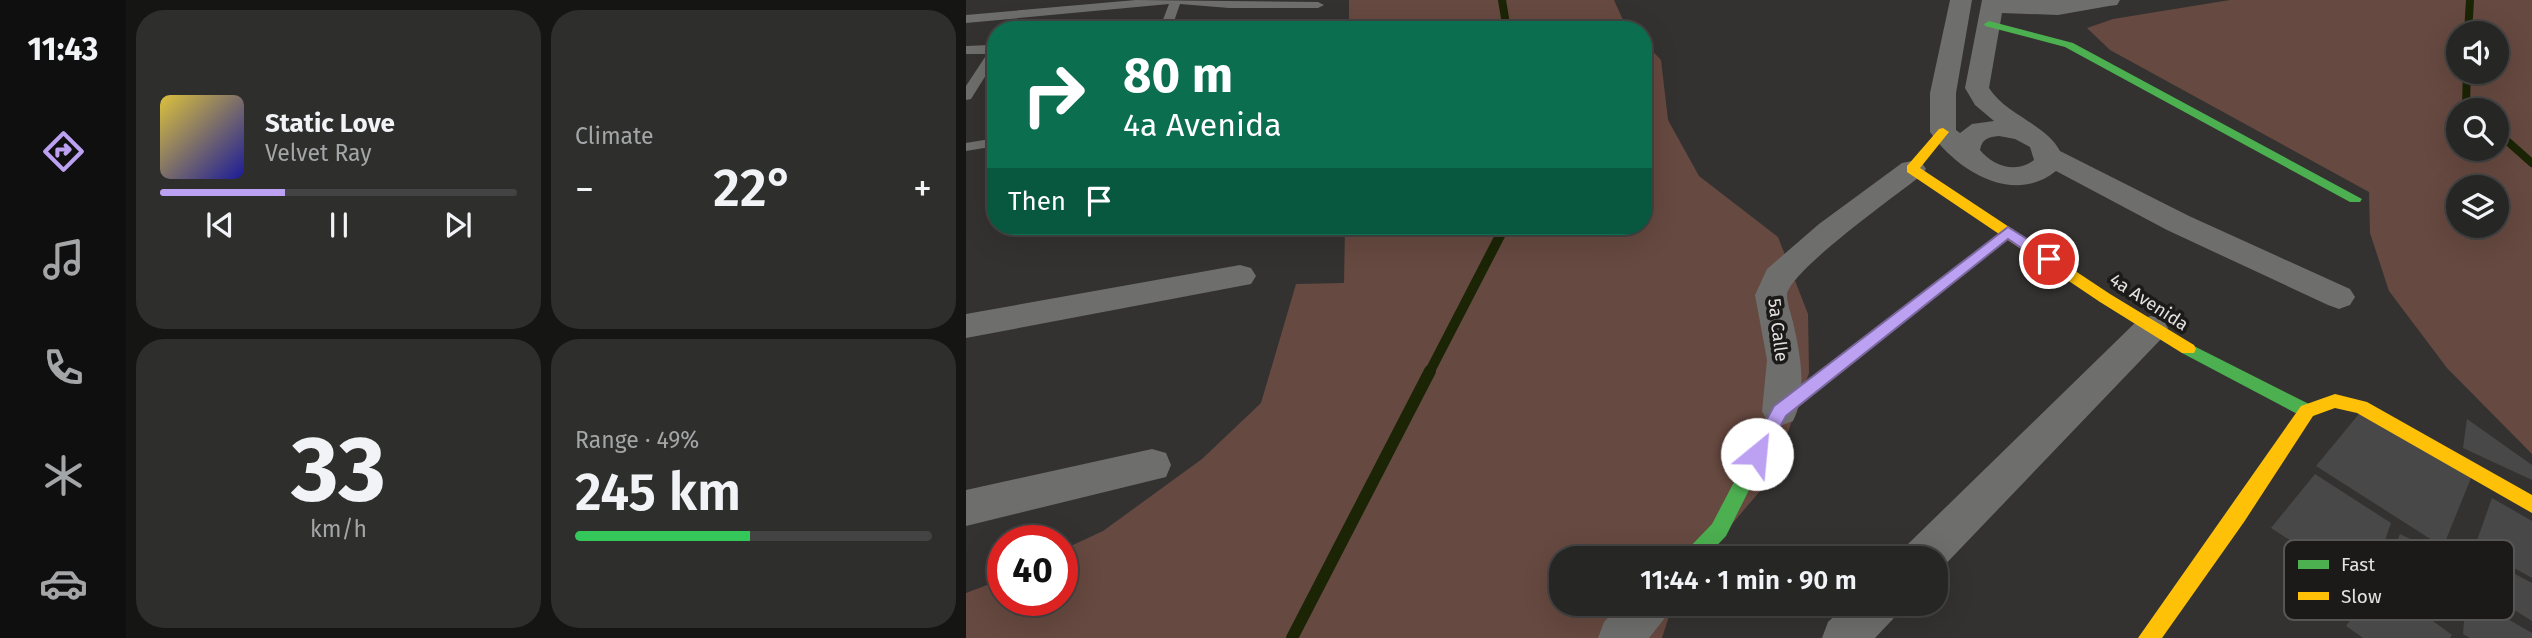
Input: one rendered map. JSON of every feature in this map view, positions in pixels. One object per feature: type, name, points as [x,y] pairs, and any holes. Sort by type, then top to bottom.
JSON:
[{"type":"street","points":[[1912,169],[1943,132],[1943,93],[1961,0]]},
{"type":"street","points":[[1992,10],[2058,8],[2109,0]]},
{"type":"street","points":[[1992,10],[1977,88],[1984,100],[2022,131],[2041,142],[2049,156],[2178,223],[2339,297]]},
{"type":"street","points":[[1992,10],[2069,45],[2356,199]]},
{"type":"street","points":[[1969,157],[1966,144],[1981,130],[1999,128],[2022,131]]},
{"type":"street","points":[[1943,132],[1986,170],[2010,176],[2023,176],[2042,169],[2049,156]]},
{"type":"street","name":"5a Calle","points":[[1704,546],[1719,530],[1780,411],[1784,360],[1771,295],[1777,277],[1912,169]]},
{"type":"street","name":"4a Avenida","points":[[1912,169],[2151,328],[2252,386],[2307,411]]},
{"type":"street","name":"5a Calle","points":[[1780,411],[2008,232]]},
{"type":"street","points":[[966,326],[1240,276]]},
{"type":"street","points":[[1935,546],[2151,328]]},
{"type":"street","points":[[2149,638],[2237,516],[2307,411],[2335,401],[2361,407],[2532,505]]},
{"type":"street","points":[[966,508],[1152,465]]},
{"type":"street","points":[[1620,638],[1639,616]]},
{"type":"street","points":[[1844,638],[1866,616]]},
{"type":"lane","points":[[1169,21],[1176,0]]},
{"type":"lane","points":[[966,19],[1176,0],[1229,5],[1318,5]]},
{"type":"lane","points":[[966,50],[987,48]]},
{"type":"lane","points":[[966,96],[987,63]]},
{"type":"lane","points":[[966,146],[987,143]]},
{"type":"shaded area","points":[[1349,0],[1614,0],[1624,21],[1349,21]]},
{"type":"shaded area","points":[[2230,0],[2532,0],[2532,454],[2447,368],[2389,291],[2370,233],[2369,192],[2110,50],[2087,28],[2113,19]]},
{"type":"shaded area","points":[[1652,50],[1661,60],[1668,120],[1699,176],[1778,237],[1808,314],[1809,373],[1772,477],[1713,546],[1549,546],[1549,616],[1669,616],[1662,638],[966,638],[966,593],[987,585],[987,616],[1078,616],[1078,543],[1103,531],[1202,459],[1261,403],[1296,284],[1344,283],[1345,235],[1652,235]]},
{"type":"building","points":[[2363,409],[2471,478],[2446,540],[2432,540],[2316,466]]},
{"type":"building","points":[[2467,419],[2532,465],[2532,480],[2463,448]]},
{"type":"building","points":[[2315,474],[2391,523],[2385,540],[2290,540],[2271,528]]},
{"type":"building","points":[[2492,498],[2532,521],[2532,578],[2514,568],[2514,540],[2477,540]]},
{"type":"building","points":[[2400,534],[2412,540],[2398,540]]},
{"type":"building","points":[[2514,574],[2532,583],[2532,621],[2514,610]]},
{"type":"building","points":[[2350,620],[2432,620],[2452,635],[2450,638],[2363,638],[2346,626]]},
{"type":"building","points":[[2464,620],[2509,620],[2532,633],[2532,638],[2470,638],[2463,634]]},
{"type":"waterway","points":[[1502,0],[1506,21]]},
{"type":"waterway","points":[[2469,21],[2470,0]]},
{"type":"waterway","points":[[2466,98],[2467,84]]},
{"type":"waterway","points":[[2509,143],[2532,163]]},
{"type":"waterway","points":[[1429,373],[1500,235]]},
{"type":"waterway","points":[[1292,638],[1430,371]]},
{"type":"traffic: fast","points":[[1989,24],[2069,45],[2355,199]]},
{"type":"traffic: fast","points":[[1704,546],[1719,530],[1780,411],[2008,232]]},
{"type":"traffic: fast","points":[[2188,349],[2307,411]]},
{"type":"traffic: slow","points":[[1943,132],[1912,169],[2105,298],[2188,349]]},
{"type":"traffic: slow","points":[[2149,638],[2237,516],[2307,411],[2335,401],[2361,407],[2532,505]]},
{"type":"route","points":[[1757,454],[1780,411],[2008,232],[2049,259]]}]
